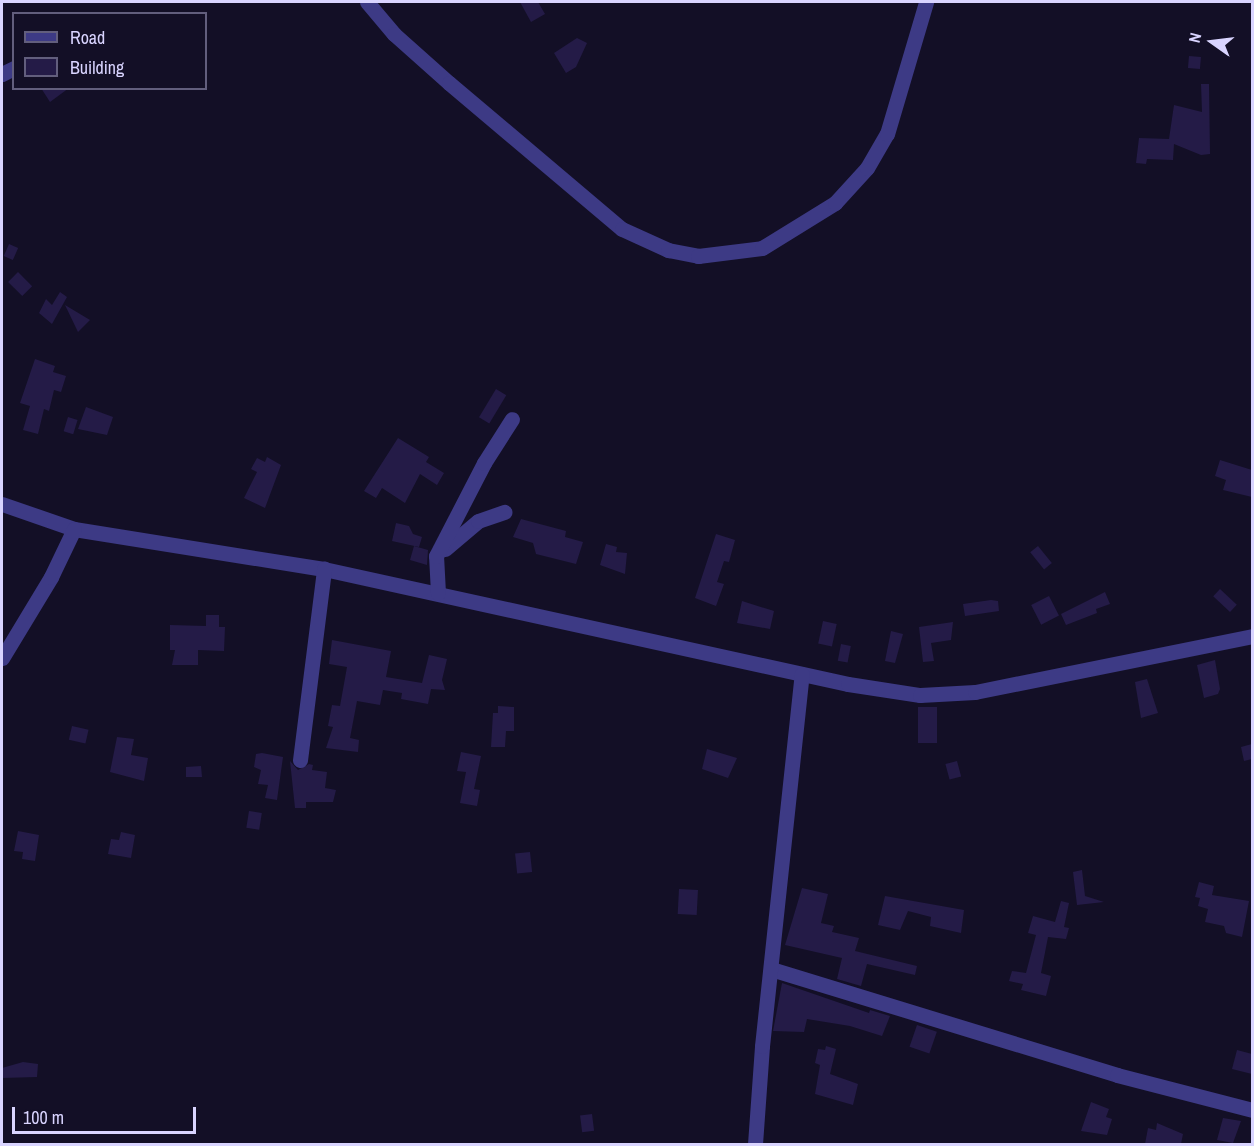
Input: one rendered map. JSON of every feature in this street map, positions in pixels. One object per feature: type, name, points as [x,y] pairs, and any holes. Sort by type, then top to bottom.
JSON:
[{"type":"street","points":[[367,2],[394,34],[449,83],[622,229],[668,250],[698,256],[762,248],[835,203],[867,168],[886,134],[926,2]]},
{"type":"street","points":[[438,592],[434,570],[436,556],[484,463],[512,419]]},
{"type":"street","points":[[2,504],[74,529],[324,569],[886,691],[942,696],[1252,636]]},
{"type":"street","points":[[434,570],[440,556],[461,532],[504,512]]},
{"type":"street","points":[[2,658],[51,577],[74,529]]},
{"type":"street","points":[[300,760],[324,569]]},
{"type":"street","points":[[1235,640],[1252,627]]},
{"type":"street","points":[[755,1144],[802,674]]},
{"type":"street","points":[[771,969],[1117,1076],[1252,1110]]},
{"type":"building","points":[[520,2],[538,2],[545,14],[531,22]]},
{"type":"building","points":[[577,38],[587,43],[576,67],[566,73],[554,53]]},
{"type":"building","points":[[1189,56],[1201,57],[1200,69],[1188,68]]},
{"type":"building","points":[[1201,84],[1209,84],[1210,154],[1201,155],[1174,144],[1173,160],[1147,159],[1146,164],[1136,163],[1139,138],[1169,139],[1174,105],[1202,112]]},
{"type":"building","points":[[42,90],[66,90],[50,102]]},
{"type":"building","points":[[9,244],[18,248],[13,260],[4,256]]},
{"type":"building","points":[[18,272],[32,286],[22,296],[8,282]]},
{"type":"building","points":[[60,292],[67,297],[52,324],[39,313],[46,299],[52,305]]},
{"type":"building","points":[[65,305],[90,320],[78,332]]},
{"type":"building","points":[[35,359],[55,366],[53,372],[66,376],[61,392],[54,390],[49,411],[44,409],[38,434],[23,430],[30,406],[20,403]]},
{"type":"building","points":[[496,389],[506,395],[489,423],[479,417]]},
{"type":"building","points":[[86,407],[113,417],[107,435],[78,429]]},
{"type":"building","points":[[68,417],[78,420],[73,434],[64,431]]},
{"type":"building","points":[[398,438],[429,457],[426,462],[444,473],[437,485],[420,474],[405,503],[382,488],[376,498],[364,491]]},
{"type":"building","points":[[267,457],[281,465],[265,508],[244,498],[257,472],[251,469],[257,458],[265,462]]},
{"type":"building","points":[[1220,460],[1252,470],[1252,497],[1223,490],[1226,480],[1215,476]]},
{"type":"building","points":[[521,519],[566,531],[565,537],[583,542],[576,564],[536,554],[533,543],[513,537]]},
{"type":"building","points":[[396,523],[409,526],[413,534],[422,537],[419,547],[392,541]]},
{"type":"building","points":[[716,534],[735,540],[729,562],[724,561],[717,582],[724,584],[716,606],[695,598]]},
{"type":"building","points":[[606,544],[617,547],[616,552],[627,553],[625,574],[600,565]]},
{"type":"building","points":[[414,546],[428,550],[427,565],[410,560]]},
{"type":"building","points":[[1038,546],[1052,563],[1044,569],[1030,552]]},
{"type":"building","points":[[1220,589],[1237,605],[1230,612],[1213,596]]},
{"type":"building","points":[[1105,592],[1110,604],[1096,609],[1097,613],[1066,625],[1061,614]]},
{"type":"building","points":[[1049,596],[1059,616],[1041,625],[1031,605]]},
{"type":"building","points":[[742,601],[774,611],[770,629],[737,623]]},
{"type":"building","points":[[998,601],[999,611],[965,616],[963,604]]},
{"type":"building","points":[[206,615],[219,615],[219,627],[225,627],[224,651],[198,650],[198,665],[172,665],[175,650],[170,650],[170,625],[206,626]]},
{"type":"building","points":[[823,621],[837,624],[832,646],[818,643]]},
{"type":"building","points":[[953,622],[951,640],[931,643],[934,661],[923,662],[919,627]]},
{"type":"building","points":[[891,631],[903,634],[895,663],[885,661]]},
{"type":"building","points":[[332,640],[391,651],[386,677],[422,683],[429,655],[447,659],[442,680],[445,690],[431,689],[428,704],[401,699],[402,693],[383,690],[380,705],[357,701],[350,738],[359,740],[358,752],[326,748],[333,727],[328,726],[332,705],[340,706],[347,667],[329,664]]},
{"type":"building","points":[[841,644],[851,646],[848,663],[838,661]]},
{"type":"building","points":[[1215,660],[1220,689],[1218,694],[1204,698],[1197,665]]},
{"type":"building","points":[[1147,679],[1158,713],[1141,718],[1135,682]]},
{"type":"building","points":[[498,706],[514,707],[514,731],[506,731],[505,747],[491,747],[493,713],[498,713]]},
{"type":"building","points":[[918,707],[937,707],[937,743],[918,743]]},
{"type":"building","points":[[72,726],[89,730],[85,743],[69,740]]},
{"type":"building","points":[[117,737],[134,739],[131,755],[148,758],[144,781],[110,772]]},
{"type":"building","points":[[1252,744],[1252,759],[1244,761],[1241,747]]},
{"type":"building","points":[[707,749],[737,758],[728,778],[702,769]]},
{"type":"building","points":[[461,752],[481,756],[474,789],[480,790],[477,806],[460,803],[466,772],[457,771]]},
{"type":"building","points":[[256,754],[283,757],[277,800],[265,798],[268,785],[258,784],[261,770],[254,767]]},
{"type":"building","points":[[290,761],[298,770],[309,764],[313,765],[312,770],[327,772],[325,788],[336,790],[333,802],[306,802],[306,808],[295,808]]},
{"type":"building","points":[[957,761],[961,776],[950,780],[945,764]]},
{"type":"building","points":[[201,766],[202,777],[186,777],[186,767]]},
{"type":"building","points":[[249,811],[262,813],[259,830],[246,828]]},
{"type":"building","points":[[18,831],[39,835],[35,861],[22,859],[23,852],[14,851]]},
{"type":"building","points":[[121,832],[135,835],[131,858],[108,854],[111,839],[119,840]]},
{"type":"building","points":[[530,852],[532,872],[517,873],[515,854]]},
{"type":"building","points":[[1082,870],[1085,896],[1104,902],[1077,905],[1073,872]]},
{"type":"building","points":[[1199,882],[1214,886],[1212,895],[1249,901],[1242,937],[1226,933],[1224,926],[1205,922],[1208,909],[1198,906],[1200,898],[1195,897]]},
{"type":"building","points":[[802,888],[828,894],[821,923],[834,926],[832,932],[859,938],[855,951],[917,966],[915,975],[867,964],[861,986],[837,979],[842,958],[785,945]]},
{"type":"building","points":[[679,889],[698,890],[697,915],[678,914]]},
{"type":"building","points":[[885,896],[964,910],[961,933],[930,926],[931,917],[908,911],[900,930],[878,925]]},
{"type":"building","points":[[1061,901],[1069,903],[1064,927],[1069,928],[1066,939],[1048,937],[1041,973],[1051,976],[1046,996],[1021,990],[1023,984],[1009,981],[1012,971],[1026,973],[1036,935],[1028,933],[1033,916],[1055,922]]},
{"type":"building","points":[[782,983],[869,1013],[870,1010],[890,1016],[882,1036],[850,1026],[807,1019],[804,1032],[773,1031]]},
{"type":"building","points":[[917,1025],[937,1032],[929,1054],[910,1047]]},
{"type":"building","points":[[826,1046],[836,1049],[830,1074],[858,1084],[853,1105],[815,1094],[820,1065],[815,1063],[818,1049],[825,1050]]},
{"type":"building","points":[[1237,1050],[1252,1054],[1252,1074],[1232,1069]]},
{"type":"building","points":[[23,1062],[38,1064],[37,1077],[2,1078],[2,1068]]},
{"type":"building","points":[[1091,1102],[1109,1109],[1106,1117],[1112,1119],[1107,1135],[1081,1131]]},
{"type":"building","points":[[592,1114],[594,1131],[582,1132],[580,1115]]},
{"type":"building","points":[[1223,1118],[1241,1121],[1233,1143],[1217,1140]]},
{"type":"building","points":[[1157,1123],[1183,1134],[1181,1144],[1145,1144],[1148,1128],[1156,1130]]}]
